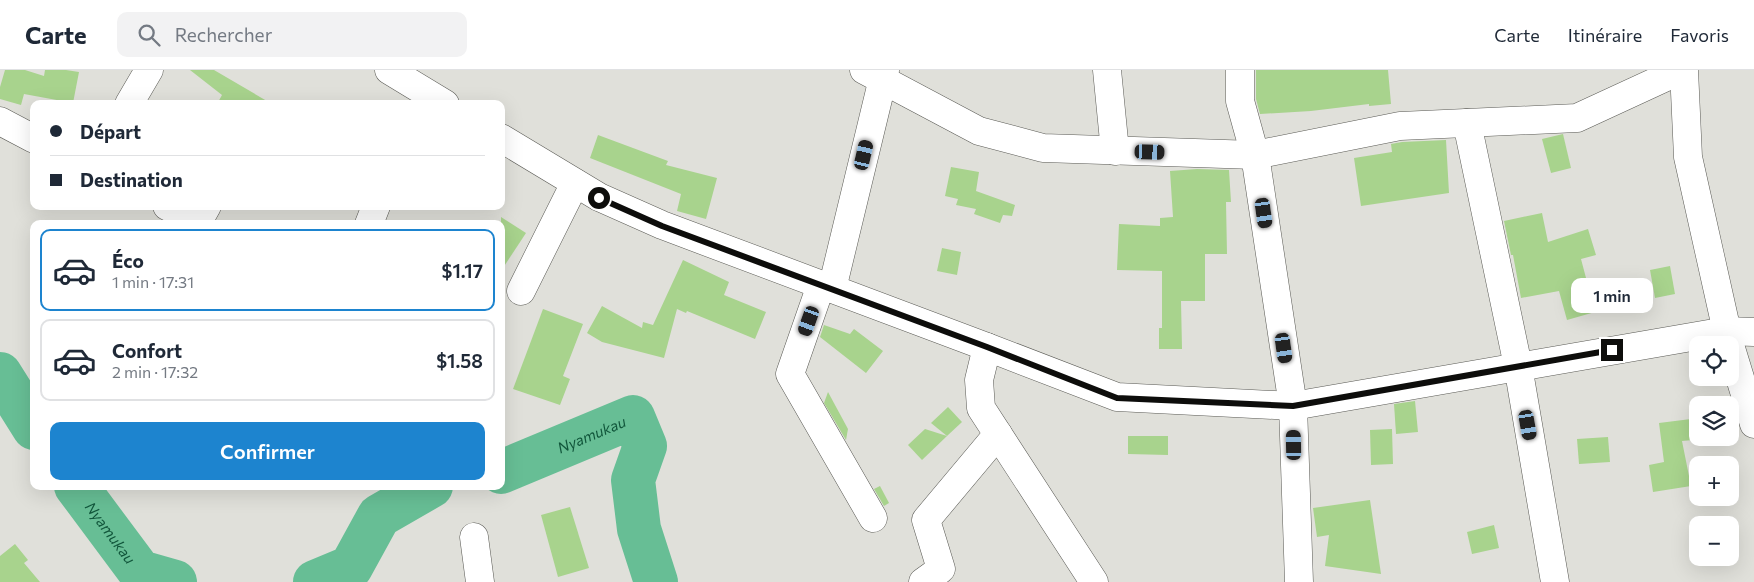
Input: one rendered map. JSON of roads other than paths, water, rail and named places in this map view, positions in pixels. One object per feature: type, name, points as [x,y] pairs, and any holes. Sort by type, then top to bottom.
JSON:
[{"type":"street","points":[[132,100],[149,70]]},
{"type":"street","points":[[389,70],[416,96],[430,100]]},
{"type":"street","points":[[1107,70],[1115,150]]},
{"type":"street","points":[[1240,70],[1240,101],[1255,155],[1293,406],[1298,582]]},
{"type":"street","points":[[872,518],[790,374],[827,287],[877,73],[979,131],[1043,148],[1255,155],[1400,126],[1577,118],[1682,70],[1688,156],[1727,336]]},
{"type":"street","points":[[0,122],[30,137]]},
{"type":"street","points":[[1467,123],[1518,366],[1555,582]]},
{"type":"street","points":[[505,140],[599,198],[662,226],[987,347],[1117,398],[1293,406],[1518,366],[1689,345]]},
{"type":"street","points":[[521,291],[575,183]]},
{"type":"street","points":[[175,210],[194,220]]},
{"type":"street","points":[[1739,337],[1754,332]]},
{"type":"street","points":[[987,347],[979,380],[981,408],[1094,582]]},
{"type":"street","points":[[1739,376],[1754,424]]},
{"type":"street","points":[[923,582],[941,569],[926,520],[998,434]]},
{"type":"street","points":[[474,536],[480,582]]},
{"type":"waterway","name":"Nyamukau","points":[[0,374],[30,422]]},
{"type":"waterway","name":"Nyamukau","points":[[505,470],[633,417],[645,446],[633,480],[639,529],[656,582]]},
{"type":"waterway","name":"Nyamukau","points":[[79,490],[140,572],[175,582]]},
{"type":"waterway","name":"Nyamukau","points":[[315,582],[351,567],[379,516],[424,490]]}]
